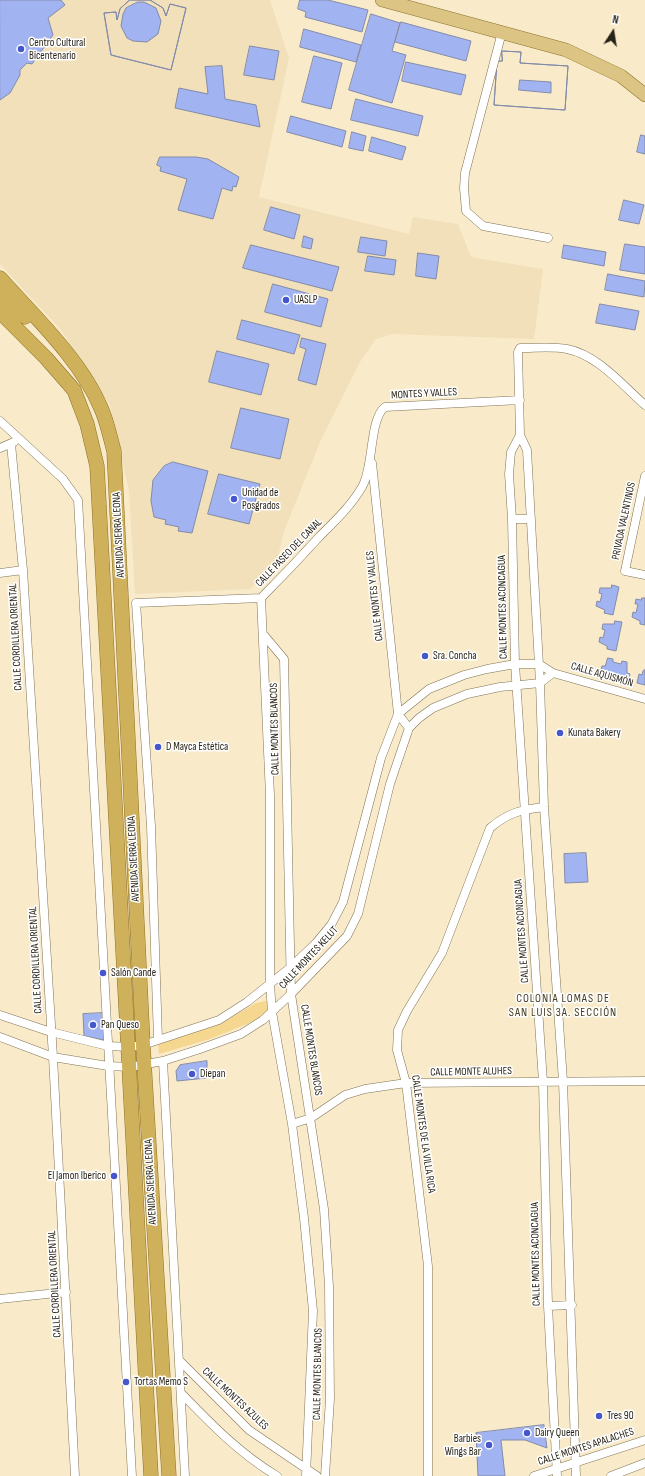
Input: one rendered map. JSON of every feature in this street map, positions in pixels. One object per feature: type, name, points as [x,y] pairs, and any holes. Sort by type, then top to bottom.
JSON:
[{"type":"highway","name":"AVENIDA SIERRA LEONA","points":[[0,278],[59,345],[86,380],[101,408],[114,451],[144,1064],[169,1476]]},
{"type":"highway","points":[[0,296],[59,345]]},
{"type":"highway","name":"AVENIDA SIERRA LEONA","points":[[0,312],[46,358],[74,390],[87,424],[97,466],[151,1476]]},
{"type":"highway","points":[[120,899],[136,898]]},
{"type":"main road","points":[[382,0],[566,50],[621,76],[645,95]]},
{"type":"street","points":[[502,32],[465,173],[464,188],[466,211],[483,226],[548,238]]},
{"type":"street","name":"CALLE MONTES ACONCAGUA","points":[[576,1476],[572,1305],[563,1081],[544,807],[540,683],[527,450],[520,435],[518,352],[520,348],[568,349],[584,355],[599,365],[645,405]]},
{"type":"street","name":"MONTES Y VALLES","points":[[371,458],[376,418],[379,412],[385,407],[520,400]]},
{"type":"street","points":[[0,421],[63,479],[78,500],[108,1066],[132,1476]]},
{"type":"street","name":"CALLE MONTES ACONCAGUA","points":[[520,435],[511,452],[509,474],[512,519],[515,664],[543,1082],[548,1306],[557,1472]]},
{"type":"street","points":[[0,448],[20,439]]},
{"type":"street","name":"CALLE CORDILLERA ORIENTAL","points":[[11,444],[23,570],[53,1056],[75,1476]]},
{"type":"street","name":"CALLE PASEO DEL CANAL","points":[[136,603],[261,598],[348,507],[362,486],[371,458]]},
{"type":"street","name":"CALLE MONTES Y VALLES","points":[[371,458],[398,714]]},
{"type":"street","name":"PRIVADA VALENTINOS","points":[[645,476],[625,571],[645,575]]},
{"type":"street","points":[[512,519],[531,519]]},
{"type":"street","points":[[0,573],[23,570]]},
{"type":"street","name":"CALLE MONTES BLANCOS","points":[[261,598],[270,795],[270,984],[272,1012],[292,1124],[304,1218],[313,1311],[306,1472]]},
{"type":"street","name":"AVENIDA SIERRA LEONA","points":[[136,603],[151,826],[158,1040]]},
{"type":"street","name":"CALLE MONTES BLANCOS","points":[[262,634],[284,659],[291,994],[324,1209],[329,1286],[330,1398],[325,1476]]},
{"type":"street","name":"CALLE MONTES KELUT","points":[[0,1015],[51,1032],[108,1046],[129,1048],[143,1045],[219,1020],[270,984],[291,967],[316,943],[331,925],[343,902],[381,758],[398,714],[428,689],[441,683],[464,675],[515,664],[539,664]]},
{"type":"street","name":"CALLE AQUISMÓN","points":[[539,664],[553,673],[645,699]]},
{"type":"street","name":"CALLE AQUISMÓN","points":[[540,683],[553,673]]},
{"type":"street","name":"CALLE MONTES KELUT","points":[[0,1037],[53,1056],[108,1066],[130,1067],[162,1061],[241,1034],[272,1012],[347,936],[358,914],[390,784],[409,728],[419,718],[433,708],[467,694],[500,687],[540,683]]},
{"type":"street","points":[[398,714],[409,728]]},
{"type":"street","name":"CALLE MONTES DE LA VILLA RICA","points":[[428,1476],[428,1266],[406,1083],[397,1050],[398,1030],[442,953],[490,828],[504,816],[525,810],[544,807]]},
{"type":"street","name":"AVENIDA SIERRA LEONA","points":[[162,1061],[182,1393],[185,1476]]},
{"type":"street","name":"CALLE MONTE ALUHES","points":[[292,1124],[311,1118],[345,1095],[365,1089],[406,1083],[645,1081]]},
{"type":"street","points":[[0,1299],[66,1292]]},
{"type":"street","points":[[548,1306],[572,1305]]},
{"type":"street","name":"CALLE MONTES AZULES","points":[[180,1361],[249,1430],[306,1472],[317,1476]]},
{"type":"street","points":[[182,1393],[215,1427],[241,1450],[277,1476]]},
{"type":"street","name":"CALLE MONTES APALACHES","points":[[534,1476],[557,1472],[576,1463],[645,1440]]},
{"type":"street","points":[[611,1476],[645,1463]]},
{"type":"shaded area","name":"UASLP","points":[[0,0],[270,0],[289,58],[259,197],[409,234],[413,217],[458,224],[471,257],[543,269],[534,339],[392,334],[376,339],[360,362],[321,440],[284,531],[276,565],[250,589],[135,594],[129,491],[110,405],[62,331],[0,264]]},
{"type":"shaded area","points":[[265,1001],[268,1002],[269,1007],[266,1014],[247,1024],[210,1039],[159,1054],[158,1042],[224,1022],[256,1003]]},
{"type":"building","name":"Centro Cultural Bicentenario","points":[[0,0],[61,0],[65,5],[48,18],[53,35],[32,64],[27,63],[20,70],[20,75],[10,93],[0,100]]},
{"type":"building","points":[[130,0],[150,0],[163,8],[166,16],[170,4],[186,8],[171,70],[111,55],[104,13],[116,12],[117,20],[120,9]],"holes":[[[138,2],[144,2],[156,8],[161,21],[158,34],[147,42],[133,41],[127,38],[121,26],[123,14],[126,8]]]},
{"type":"building","points":[[130,0],[150,0],[163,8],[166,16],[170,4],[186,8],[171,70],[111,55],[104,13],[116,12],[117,20],[120,9]]},
{"type":"building","points":[[300,0],[328,0],[368,10],[362,32],[305,17],[306,12],[298,9]]},
{"type":"building","points":[[371,14],[400,23],[392,51],[406,55],[392,103],[349,90]]},
{"type":"building","points":[[401,22],[471,41],[466,61],[395,42]]},
{"type":"building","points":[[304,29],[361,45],[356,62],[300,47]]},
{"type":"building","points":[[250,46],[279,51],[274,80],[244,75]]},
{"type":"building","points":[[502,51],[521,52],[520,63],[568,66],[565,110],[494,105],[497,61],[502,61]],"holes":[[[520,80],[551,82],[551,93],[519,90]]]},
{"type":"building","points":[[502,51],[521,52],[520,63],[568,66],[565,110],[494,105],[497,61],[502,61]]},
{"type":"building","points":[[314,56],[342,63],[331,109],[302,102]]},
{"type":"building","points":[[406,62],[466,75],[461,95],[402,81]]},
{"type":"building","points":[[222,66],[225,99],[256,105],[260,127],[175,108],[179,88],[208,94],[205,67]]},
{"type":"building","points":[[356,99],[423,116],[418,136],[351,120]]},
{"type":"building","points":[[291,116],[346,131],[342,147],[287,132]]},
{"type":"building","points":[[352,132],[366,136],[363,151],[349,148]]},
{"type":"building","points":[[641,135],[645,136],[645,154],[637,152]]},
{"type":"building","points":[[372,137],[406,147],[402,160],[369,151]]},
{"type":"building","points":[[160,157],[196,157],[208,159],[239,177],[236,187],[233,186],[232,191],[222,188],[213,219],[178,210],[187,179],[160,171],[161,167],[157,165]]},
{"type":"building","points":[[624,200],[644,205],[639,224],[619,220]]},
{"type":"building","points":[[271,207],[300,215],[294,239],[264,230]]},
{"type":"building","points":[[304,236],[313,239],[311,249],[302,247]]},
{"type":"building","points":[[361,237],[387,241],[385,256],[358,252]]},
{"type":"building","points":[[625,244],[645,247],[645,274],[620,270]]},
{"type":"building","points":[[251,245],[339,267],[332,291],[243,268]]},
{"type":"building","points":[[564,245],[606,252],[604,266],[562,258]]},
{"type":"building","points":[[418,253],[439,256],[436,279],[416,276]]},
{"type":"building","points":[[368,256],[396,260],[394,275],[365,271]]},
{"type":"building","points":[[608,274],[645,281],[644,297],[605,290]]},
{"type":"building","points":[[273,284],[328,299],[321,327],[265,312]]},
{"type":"building","points":[[600,304],[639,311],[635,330],[596,323]]},
{"type":"building","points":[[242,320],[300,335],[294,354],[237,339]]},
{"type":"building","points":[[302,338],[326,344],[316,385],[298,380],[306,349],[300,347]]},
{"type":"building","points":[[217,351],[269,364],[261,395],[209,382]]},
{"type":"building","points":[[241,408],[289,419],[280,459],[231,448]]},
{"type":"building","points":[[173,462],[208,471],[192,533],[178,531],[179,527],[165,524],[166,520],[154,517],[151,501],[153,480],[164,466]]},
{"type":"building","name":"Unidad de Posgrados","points":[[219,474],[260,484],[249,524],[208,514]]},
{"type":"building","points":[[612,585],[619,587],[613,615],[604,613],[605,610],[596,606],[597,601],[600,602],[602,594],[599,593],[600,588],[611,588]]},
{"type":"building","points":[[642,598],[645,598],[645,625],[640,624],[640,621],[632,617],[633,612],[636,613],[638,604],[635,604],[636,599],[641,600]]},
{"type":"building","points":[[615,621],[622,622],[616,651],[607,649],[607,646],[599,642],[600,637],[603,638],[605,630],[602,629],[603,624],[614,624]]},
{"type":"building","points":[[608,658],[613,659],[613,662],[621,664],[622,661],[627,662],[627,673],[630,674],[628,681],[600,675],[602,666],[605,666]]},
{"type":"building","points":[[645,670],[645,685],[637,683],[639,674],[642,675],[643,671]]},
{"type":"building","points":[[586,853],[588,882],[565,883],[564,854]]},
{"type":"building","name":"Pan Queso","points":[[103,1013],[104,1040],[84,1036],[83,1014]]},
{"type":"building","name":"Diepan","points":[[207,1061],[207,1078],[177,1081],[176,1071],[180,1065]]},
{"type":"building","points":[[544,1425],[547,1448],[525,1440],[501,1440],[505,1476],[478,1476],[476,1433]]},
{"type":"place","name":"Centro Cultural Bicentenario","points":[[21,49]]},
{"type":"place","name":"UASLP","points":[[286,300]]},
{"type":"place","name":"Unidad de Posgrados","points":[[234,499]]},
{"type":"place","name":"Sra. Concha","points":[[425,656]]},
{"type":"place","name":"Kunata Bakery","points":[[560,733]]},
{"type":"place","name":"D Mayca Estética","points":[[158,747]]},
{"type":"place","name":"Salón Cande","points":[[103,973]]},
{"type":"place","name":"Pan Queso","points":[[93,1025]]},
{"type":"place","name":"Diepan","points":[[192,1074]]},
{"type":"place","name":"El Jamon Iberico","points":[[114,1176]]},
{"type":"place","name":"Tortas Memo S","points":[[126,1382]]},
{"type":"place","name":"Tres 90","points":[[599,1416]]},
{"type":"place","name":"Dairy Queen","points":[[527,1433]]},
{"type":"place","name":"Barbies Wings Bar","points":[[489,1445]]},
{"type":"district","name":"COLONIA LOMAS DE SAN LUIS 3A. SECCIÓN","points":[[563,1006]]}]
